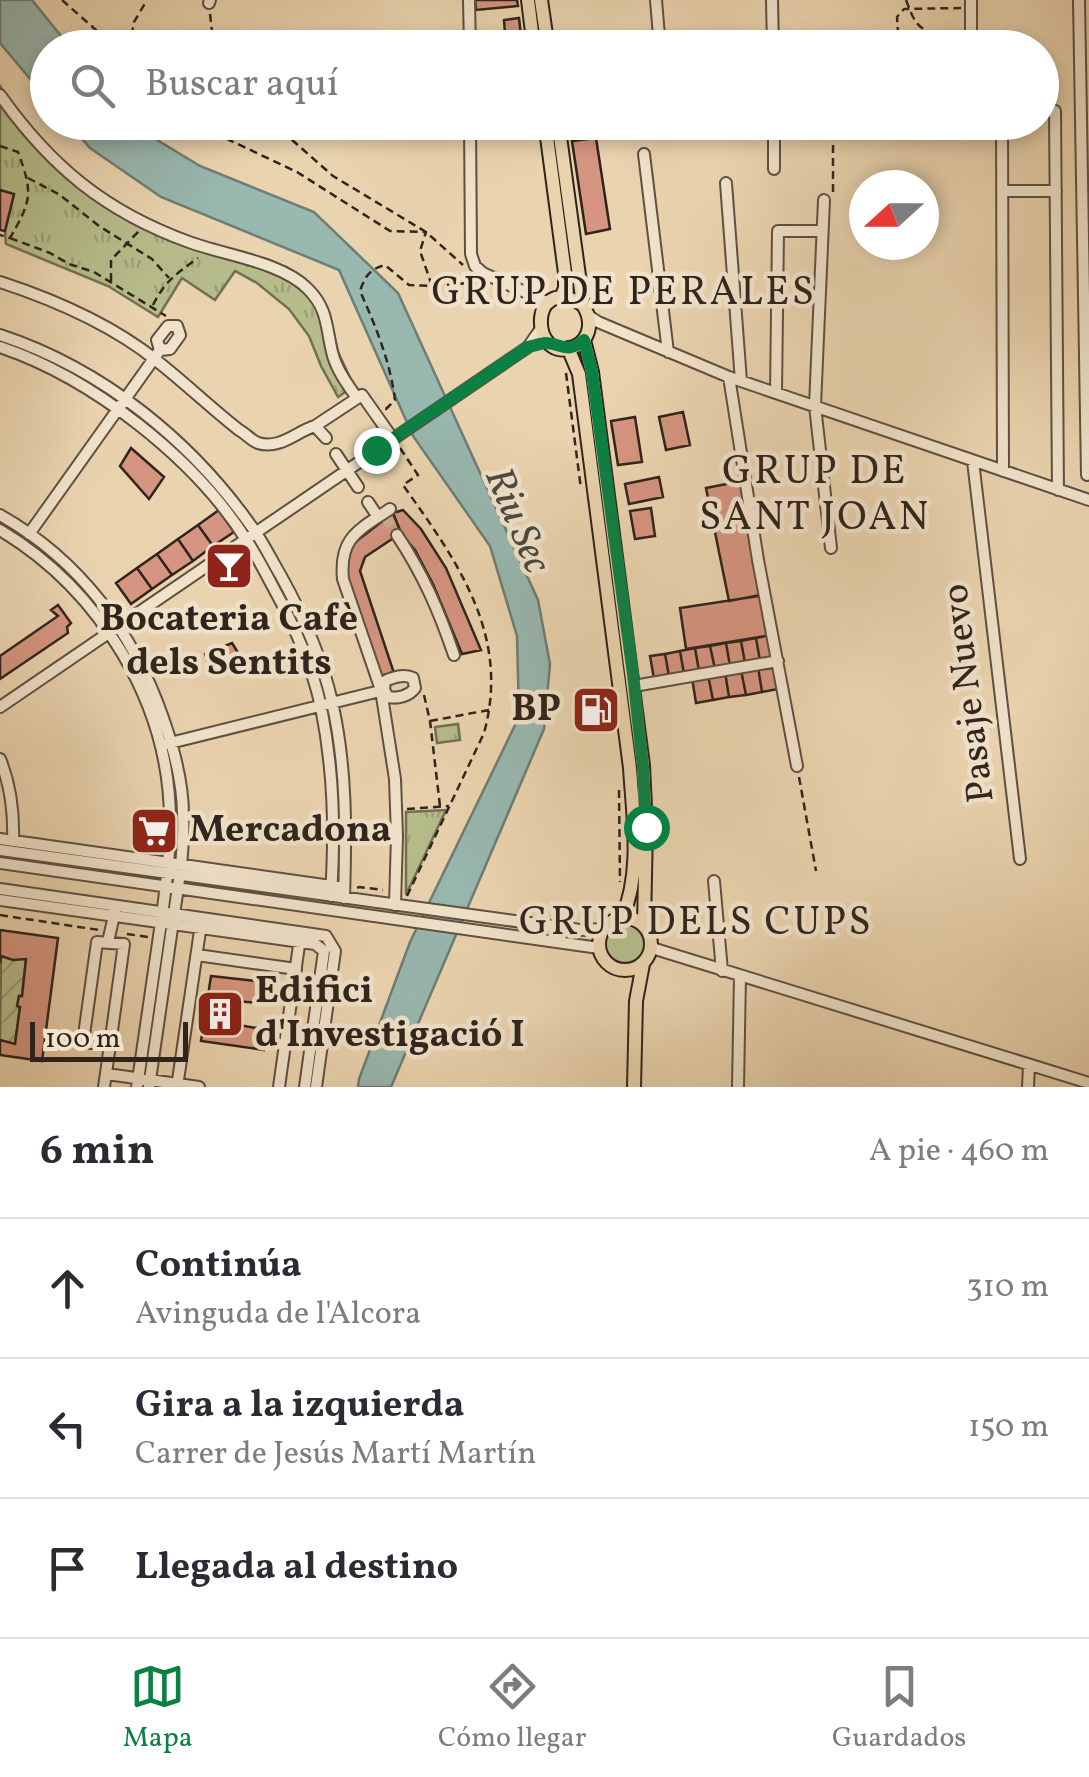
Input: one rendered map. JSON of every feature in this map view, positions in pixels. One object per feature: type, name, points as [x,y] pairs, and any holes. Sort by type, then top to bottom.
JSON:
[{"type":"main road","points":[[528,0],[532,30]]},
{"type":"main road","points":[[542,0],[546,30]]},
{"type":"main road","points":[[547,140],[565,288],[542,310],[539,320],[548,343],[566,355],[579,374],[630,768],[633,877],[631,898],[622,918]]},
{"type":"main road","points":[[561,140],[588,322],[646,793],[644,925]]},
{"type":"main road","points":[[555,300],[573,299],[588,322]]},
{"type":"main road","points":[[566,355],[576,346],[588,322]]},
{"type":"main road","points":[[634,1087],[636,1001],[643,964],[652,948],[651,936],[634,919],[612,921],[604,928],[599,948],[604,960],[626,971],[643,964]]},
{"type":"main road","points":[[626,971],[636,1001]]},
{"type":"street","points":[[469,0],[470,30]]},
{"type":"street","points":[[656,0],[658,30]]},
{"type":"street","points":[[772,0],[772,30]]},
{"type":"street","points":[[1079,0],[1086,475]]},
{"type":"street","points":[[971,4],[971,30]]},
{"type":"street","points":[[0,96],[30,134]]},
{"type":"street","points":[[36,140],[59,166],[118,210],[189,242],[275,269],[308,288],[328,322],[332,355],[344,378],[393,439]]},
{"type":"street","points":[[470,140],[470,254],[478,270],[555,300]]},
{"type":"street","points":[[774,140],[774,168]]},
{"type":"street","points":[[1002,140],[1003,471]]},
{"type":"street","points":[[1056,140],[1058,490]]},
{"type":"street","points":[[644,154],[668,352]]},
{"type":"street","points":[[726,183],[742,382]]},
{"type":"street","points":[[1002,191],[1056,191]]},
{"type":"street","points":[[824,200],[815,406],[831,548]]},
{"type":"street","points":[[776,393],[778,232],[822,231]]},
{"type":"street","points":[[0,282],[41,295],[157,354],[228,421],[258,443],[291,438],[360,397]]},
{"type":"street","points":[[588,322],[742,382],[1089,500]]},
{"type":"street","points":[[22,543],[157,354],[170,349],[180,335],[177,326]]},
{"type":"street","points":[[0,707],[528,347],[540,330]]},
{"type":"street","points":[[0,335],[80,368],[204,468],[302,614],[320,658],[345,785],[344,893]]},
{"type":"street","points":[[528,347],[548,343]]},
{"type":"street","points":[[0,347],[122,403]]},
{"type":"street","points":[[729,377],[797,766]]},
{"type":"street","points":[[316,426],[326,438]]},
{"type":"street","points":[[336,454],[358,487]]},
{"type":"street","name":"Pasaje Nuevo","points":[[973,461],[1020,859]]},
{"type":"street","points":[[368,502],[385,514],[349,539],[341,559],[342,579],[382,690],[395,780],[398,906]]},
{"type":"street","points":[[0,515],[30,532],[85,581],[115,629],[180,781],[184,816],[144,1083]]},
{"type":"street","points":[[0,530],[22,543],[115,629]]},
{"type":"street","points":[[396,536],[435,602],[454,655]]},
{"type":"street","points":[[634,686],[778,661]]},
{"type":"street","points":[[382,690],[394,698],[410,694],[415,688]]},
{"type":"street","points":[[166,744],[382,690]]},
{"type":"street","points":[[327,704],[335,838],[331,891]]},
{"type":"street","points":[[0,760],[14,817],[13,841]]},
{"type":"street","points":[[0,839],[174,869]]},
{"type":"street","points":[[0,850],[331,891],[482,918],[580,930],[604,928]]},
{"type":"street","points":[[0,863],[599,948]]},
{"type":"street","points":[[714,881],[722,970]]},
{"type":"street","points":[[0,889],[115,911]]},
{"type":"street","points":[[0,900],[115,911],[300,937],[326,936],[335,952],[316,1087]]},
{"type":"street","points":[[110,937],[115,911]]},
{"type":"street","points":[[178,1086],[202,923]]},
{"type":"street","points":[[104,1087],[106,1074],[124,944],[110,937],[97,942],[83,1042],[110,1045]]},
{"type":"street","points":[[279,1087],[300,937]]},
{"type":"street","points":[[300,937],[324,951],[305,1087]]},
{"type":"street","points":[[652,948],[1089,1083]]},
{"type":"street","points":[[197,955],[296,968]]},
{"type":"street","points":[[738,1087],[740,976]]},
{"type":"street","points":[[1028,1087],[1030,1065]]},
{"type":"street","points":[[106,1074],[144,1083],[199,1087]]},
{"type":"path","points":[[62,0],[96,30]]},
{"type":"path","points":[[132,30],[147,0]]},
{"type":"path","points":[[906,0],[915,24],[925,30]]},
{"type":"path","points":[[210,2],[212,30]]},
{"type":"path","points":[[898,30],[897,17],[904,9],[971,4]]},
{"type":"path","points":[[226,140],[297,172],[390,230],[426,232]]},
{"type":"path","points":[[292,140],[334,176],[426,232],[463,264],[478,270],[480,283],[409,285],[385,265],[373,268],[364,279],[360,291],[378,330],[392,374],[395,400],[386,409],[376,406]]},
{"type":"path","points":[[833,190],[834,140]]},
{"type":"path","points":[[0,146],[18,152],[28,178],[30,198],[10,238]]},
{"type":"path","points":[[28,178],[60,195],[99,226],[152,259],[169,278]]},
{"type":"path","points":[[111,282],[111,260],[146,224]]},
{"type":"path","points":[[426,232],[420,251],[432,286]]},
{"type":"path","points":[[0,235],[94,272],[177,326]]},
{"type":"path","points":[[152,307],[169,278],[210,249]]},
{"type":"path","points":[[566,355],[582,492]]},
{"type":"path","points":[[393,439],[418,475],[403,485],[450,553],[474,600],[490,648],[492,677],[491,709],[484,733],[398,906]]},
{"type":"path","points":[[385,514],[410,496]]},
{"type":"path","points":[[415,688],[424,695],[430,721],[440,806]]},
{"type":"path","points":[[430,721],[491,709]]},
{"type":"path","points":[[797,766],[816,871]]},
{"type":"path","points":[[618,780],[620,882]]},
{"type":"path","points":[[396,810],[450,806]]},
{"type":"path","points":[[0,915],[110,937],[148,937]]},
{"type":"green space","points":[[0,86],[30,128],[30,140],[41,140],[86,183],[120,206],[190,238],[275,265],[323,302],[338,352],[354,386],[338,397],[309,336],[289,309],[235,271],[215,300],[182,278],[158,317],[108,286],[6,244],[5,231],[14,194],[0,190]]},
{"type":"green space","points":[[458,724],[460,740],[437,743],[435,727]]},
{"type":"green space","points":[[446,810],[406,895],[406,812]]},
{"type":"green space","points":[[625,923],[639,929],[645,943],[639,957],[625,963],[611,957],[605,943],[611,929]]},
{"type":"green space","points":[[1,956],[26,959],[15,1044],[0,1040]]},
{"type":"water","points":[[0,0],[32,0],[56,30],[30,30],[30,79],[0,43]]},
{"type":"water","points":[[83,140],[157,140],[200,166],[314,212],[398,293],[538,600],[550,664],[544,729],[391,1087],[358,1087],[410,942],[519,717],[517,636],[490,546],[413,436],[339,270],[161,197]]},
{"type":"building","points":[[475,0],[517,0],[518,6],[476,10]]},
{"type":"building","points":[[519,18],[520,30],[505,30],[504,20]]},
{"type":"building","points":[[596,140],[610,229],[586,234],[572,141]]},
{"type":"building","points":[[0,190],[14,194],[5,231],[0,230]]},
{"type":"building","points":[[683,412],[690,445],[666,450],[659,417]]},
{"type":"building","points":[[635,417],[642,462],[618,465],[611,421]]},
{"type":"building","points":[[131,448],[164,477],[149,499],[120,466]]},
{"type":"building","points":[[659,477],[663,497],[629,504],[625,484]]},
{"type":"building","points":[[742,481],[765,594],[729,601],[706,488]]},
{"type":"building","points":[[651,508],[655,536],[635,539],[630,511]]},
{"type":"building","points":[[219,510],[234,532],[213,546],[198,525]]},
{"type":"building","points":[[403,510],[421,529],[446,568],[481,650],[462,654],[433,584],[393,513]]},
{"type":"building","points":[[393,513],[401,533],[365,557],[360,571],[394,673],[379,676],[344,569],[354,543]]},
{"type":"building","points":[[198,525],[213,546],[193,561],[178,539]]},
{"type":"building","points":[[178,539],[193,561],[172,575],[157,554]]},
{"type":"building","points":[[157,554],[172,575],[152,589],[137,568]]},
{"type":"building","points":[[137,568],[152,589],[131,604],[116,583]]},
{"type":"building","points":[[765,595],[771,635],[686,649],[680,608]]},
{"type":"building","points":[[58,605],[71,623],[68,633],[0,679],[0,656],[58,616],[51,610]]},
{"type":"building","points":[[771,635],[775,658],[760,661],[756,638]]},
{"type":"building","points":[[756,638],[760,661],[745,663],[741,641]]},
{"type":"building","points":[[741,641],[745,663],[730,666],[726,643]]},
{"type":"building","points":[[232,643],[240,656],[210,670],[205,654]]},
{"type":"building","points":[[726,643],[730,666],[715,669],[710,646]]},
{"type":"building","points":[[710,646],[715,669],[699,671],[695,648]]},
{"type":"building","points":[[695,648],[699,671],[684,674],[680,651]]},
{"type":"building","points":[[680,651],[684,674],[669,676],[665,654]]},
{"type":"building","points":[[665,654],[669,676],[654,679],[650,656]]},
{"type":"building","points":[[774,664],[778,689],[762,692],[758,667]]},
{"type":"building","points":[[758,667],[762,692],[746,695],[741,670]]},
{"type":"building","points":[[741,670],[746,695],[729,697],[725,672]]},
{"type":"building","points":[[725,672],[729,697],[713,700],[708,675]]},
{"type":"building","points":[[708,675],[713,700],[696,703],[692,678]]},
{"type":"building","points":[[0,930],[58,938],[42,1061],[0,1055],[0,1040],[15,1044],[26,959],[1,956],[0,963]]},
{"type":"building","name":"Edifici d'Investigació I","points":[[211,976],[275,983],[272,1004],[236,1001],[233,1024],[268,1030],[264,1050],[201,1041]]},
{"type":"tunnel","points":[[386,518],[397,535]]},
{"type":"place","name":"Bocateria Cafè dels Sentits","points":[[229,566]]},
{"type":"place","name":"BP","points":[[596,710]]},
{"type":"place","name":"Mercadona","points":[[154,831]]},
{"type":"place","name":"Edifici d'Investigació I","points":[[220,1014]]},
{"type":"district","name":"GRUP DE PERALES","points":[[624,294]]},
{"type":"district","name":"GRUP DE SANT JOAN","points":[[815,496]]},
{"type":"district","name":"GRUP DELS CUPS","points":[[696,924]]},
{"type":"route","points":[[376,450],[528,347],[548,343],[568,348],[584,340],[592,372],[633,674],[646,827]]},
{"type":"water label","name":"Riu Sec","points":[[516,521]]}]
